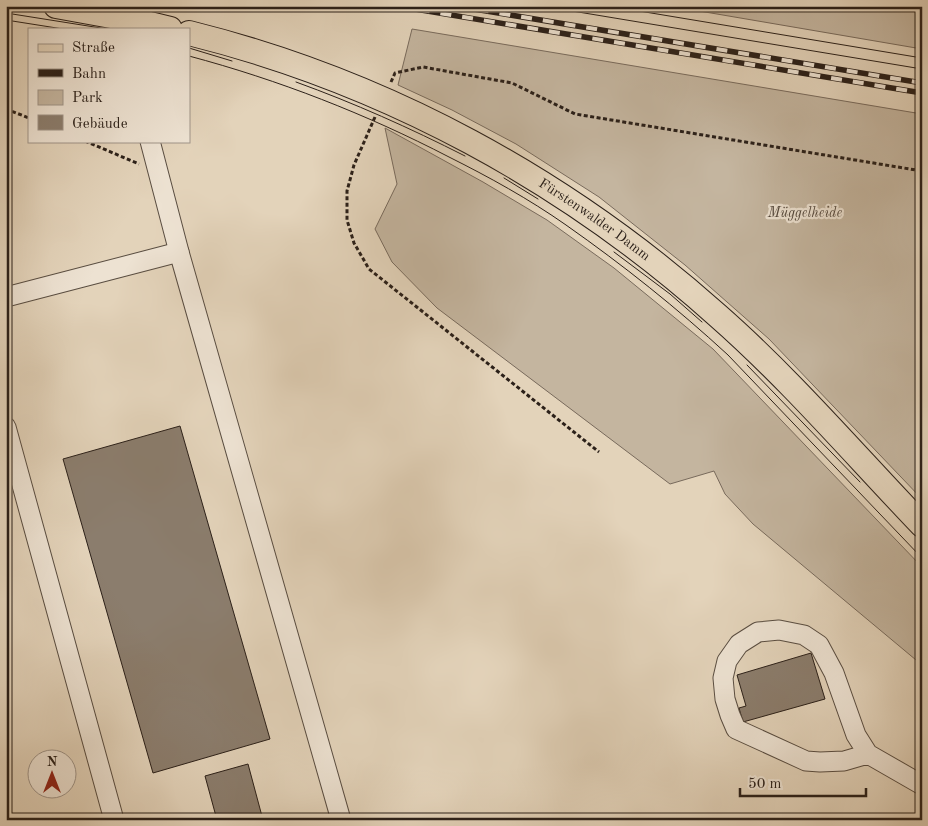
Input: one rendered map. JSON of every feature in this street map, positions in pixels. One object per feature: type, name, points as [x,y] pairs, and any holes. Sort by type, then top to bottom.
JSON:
[{"type":"main road","points":[[56,6],[132,24],[162,28]]},
{"type":"main road","name":"Fürstenwalder Damm","points":[[190,33],[246,49],[382,98],[484,149],[588,213],[654,262],[717,314],[756,351],[922,525]]},
{"type":"lane","points":[[150,142],[179,252],[341,820]]},
{"type":"lane","points":[[6,297],[179,252]]},
{"type":"lane","points":[[6,427],[114,820]]},
{"type":"lane","points":[[868,754],[844,761],[806,761],[736,728],[725,699],[723,678],[727,661],[738,644],[758,632],[779,630],[804,635],[819,645],[834,673],[856,735],[868,754],[922,785]]},
{"type":"path","points":[[599,452],[369,269],[354,243],[347,220],[347,191],[354,165],[382,98],[395,73],[423,67],[512,83],[575,114],[922,171]]},
{"type":"path","points":[[6,108],[28,118]]},
{"type":"path","points":[[87,142],[144,166],[157,165]]},
{"type":"green space","points":[[670,6],[922,6],[922,49]]},
{"type":"green space","name":"Müggelheide","points":[[412,29],[922,114],[922,499],[769,339],[685,265],[599,197],[516,144],[452,110],[398,85]]},
{"type":"green space","points":[[385,128],[547,220],[614,268],[713,349],[922,567],[922,665],[753,524],[725,494],[714,471],[670,484],[437,308],[392,262],[375,229],[397,184]]},
{"type":"building","points":[[180,426],[270,739],[153,773],[63,459]]},
{"type":"building","points":[[811,653],[825,699],[743,722],[739,708],[746,706],[737,675]]},
{"type":"building","points":[[248,764],[263,820],[217,820],[205,776]]},
{"type":"tram line","points":[[542,6],[922,69]]},
{"type":"tram line","points":[[609,6],[922,58]]},
{"type":"tram line","points":[[6,13],[101,28]]},
{"type":"tram line","points":[[6,20],[57,28]]},
{"type":"tram line","points":[[190,48],[232,61]]},
{"type":"tram line","points":[[190,56],[289,87],[386,126],[494,180],[566,225],[649,287],[728,355],[922,558]]},
{"type":"tram line","points":[[296,82],[382,116],[465,156]]},
{"type":"tram line","points":[[504,178],[538,199]]},
{"type":"tram line","points":[[614,252],[670,294],[702,322]]},
{"type":"tram line","points":[[747,365],[860,482]]},
{"type":"railway","points":[[397,6],[922,93]]},
{"type":"railway","points":[[456,6],[922,83]]}]
